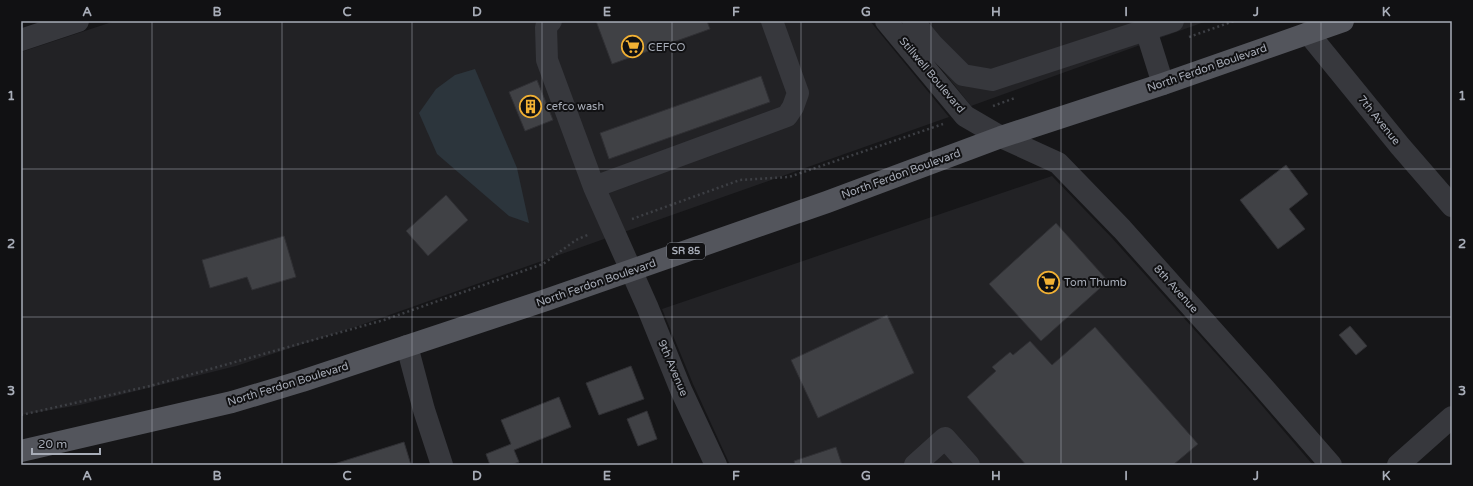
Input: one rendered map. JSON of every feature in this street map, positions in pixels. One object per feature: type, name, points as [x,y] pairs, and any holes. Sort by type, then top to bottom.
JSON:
[{"type":"main road","name":"North Ferdon Boulevard","points":[[21,451],[232,402],[302,381],[631,271],[827,202],[1001,137],[1163,84],[1311,28],[1343,21]]},
{"type":"street","points":[[21,40],[78,21]]},
{"type":"street","name":"9th Avenue","points":[[551,21],[546,27],[547,60],[594,187],[681,390],[716,465]]},
{"type":"street","points":[[594,187],[787,116],[793,107],[798,93],[772,21]]},
{"type":"street","name":"Stillwell Boulevard","points":[[886,21],[965,116],[1001,137]]},
{"type":"street","points":[[913,21],[932,44],[963,75],[992,80],[1173,21]]},
{"type":"street","name":"7th Avenue","points":[[1311,28],[1400,146],[1452,206]]},
{"type":"street","points":[[1146,30],[1163,84]]},
{"type":"street","name":"8th Avenue","points":[[1001,137],[1058,163],[1122,229],[1331,465]]},
{"type":"street","points":[[407,346],[424,410],[442,465]]},
{"type":"street","points":[[1398,465],[1452,417]]},
{"type":"street","points":[[915,465],[945,438],[969,465]]},
{"type":"shaded area","points":[[115,21],[870,21],[949,117],[361,325],[236,366],[80,405],[21,415],[21,52]]},
{"type":"shaded area","points":[[903,21],[1207,21],[971,106]]},
{"type":"shaded area","points":[[475,69],[517,168],[529,223],[509,216],[437,154],[419,113],[436,89],[455,75]]},
{"type":"shaded area","points":[[1052,176],[1112,238],[1246,387],[1313,465],[730,465],[693,384],[662,309]]},
{"type":"building","name":"CEFCO","points":[[596,21],[707,21],[710,29],[612,64]]},
{"type":"building","points":[[761,76],[770,102],[609,159],[600,133]]},
{"type":"building","name":"cefco wash","points":[[537,80],[553,120],[525,131],[509,92]]},
{"type":"building","points":[[1286,165],[1308,194],[1289,209],[1305,229],[1278,249],[1240,200]]},
{"type":"building","points":[[446,195],[468,220],[428,256],[406,231]]},
{"type":"building","name":"Tom Thumb","points":[[1056,223],[1108,281],[1041,341],[989,284]]},
{"type":"building","points":[[284,236],[296,277],[252,290],[247,277],[210,288],[202,260]]},
{"type":"building","points":[[887,315],[914,373],[818,418],[791,360]]},
{"type":"building","points":[[1350,326],[1367,346],[1356,355],[1339,335]]},
{"type":"building","points":[[1095,327],[1198,444],[1173,465],[1026,465],[967,397],[996,371],[992,367],[1010,352],[1013,355],[1030,341],[1052,365]]},
{"type":"building","points":[[631,366],[644,399],[599,415],[586,383]]},
{"type":"building","points":[[559,397],[571,427],[514,450],[519,462],[511,465],[490,465],[486,454],[511,444],[501,420]]},
{"type":"building","points":[[647,411],[657,439],[638,446],[627,419]]},
{"type":"building","points":[[404,442],[411,465],[331,465]]},
{"type":"building","points":[[836,447],[842,465],[795,465],[794,461]]},
{"type":"place","name":"CEFCO","points":[[633,47]]},
{"type":"place","name":"cefco wash","points":[[531,106]]},
{"type":"place","name":"Tom Thumb","points":[[1049,282]]}]
